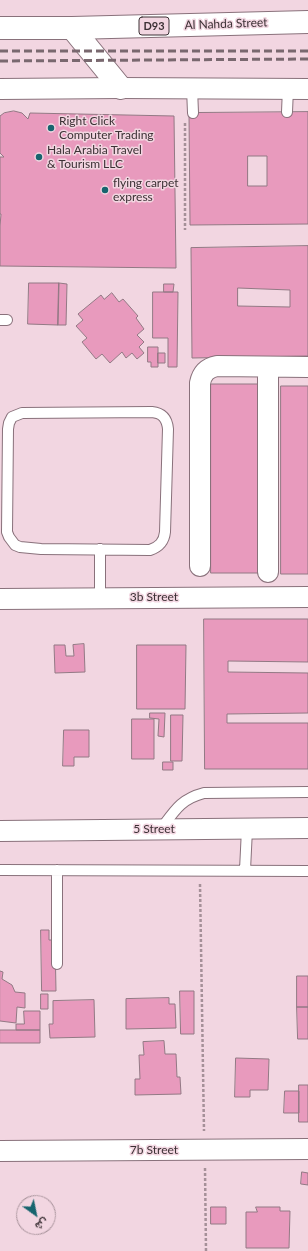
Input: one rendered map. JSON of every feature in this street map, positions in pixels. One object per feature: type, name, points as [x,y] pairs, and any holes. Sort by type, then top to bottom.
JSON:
[{"type":"main road","name":"Al Nahda Street","points":[[0,28],[72,28],[308,22]]},
{"type":"main road","points":[[72,28],[120,88]]},
{"type":"street","points":[[0,89],[308,89]]},
{"type":"street","points":[[200,566],[200,383],[205,371],[217,366],[308,367]]},
{"type":"street","points":[[268,367],[268,572]]},
{"type":"street","name":"3b Street","points":[[0,599],[100,597],[308,597]]},
{"type":"street","name":"5 Street","points":[[0,831],[308,828]]},
{"type":"street","name":"7b Street","points":[[0,1151],[308,1149]]},
{"type":"lane","points":[[189,116],[192,88]]},
{"type":"lane","points":[[288,88],[288,112]]},
{"type":"lane","points":[[152,412],[164,416],[168,422],[164,539],[156,548],[150,550],[100,549],[20,547],[11,542],[7,532],[7,482],[8,429],[12,417],[22,413],[152,412]]},
{"type":"lane","points":[[100,549],[100,597]]},
{"type":"lane","points":[[161,829],[182,802],[200,794],[213,792],[308,792]]},
{"type":"lane","points":[[245,870],[247,829]]},
{"type":"lane","points":[[0,870],[308,871]]},
{"type":"lane","points":[[57,870],[57,964]]},
{"type":"path","points":[[185,230],[189,116]]},
{"type":"path","points":[[200,870],[206,1251]]},
{"type":"building","points":[[14,111],[22,113],[28,119],[30,113],[174,116],[176,268],[0,266],[0,157],[4,157],[0,153],[0,116],[4,113]]},
{"type":"building","points":[[308,112],[308,224],[190,225],[189,113]],"holes":[[[248,156],[267,156],[267,186],[248,186]]]},
{"type":"building","points":[[308,246],[308,356],[192,358],[191,248]],"holes":[[[238,288],[290,290],[290,307],[238,306]]]},
{"type":"building","points":[[29,283],[59,283],[58,325],[28,324]]},
{"type":"building","points":[[59,283],[67,284],[66,325],[58,325]]},
{"type":"building","points":[[164,284],[174,284],[173,292],[164,292]]},
{"type":"building","points":[[153,292],[178,292],[177,367],[168,367],[168,338],[153,338]]},
{"type":"building","points":[[112,293],[119,302],[123,299],[138,316],[136,318],[144,329],[137,335],[144,342],[139,347],[144,353],[137,359],[132,353],[126,358],[122,352],[110,363],[102,354],[96,359],[82,342],[87,338],[76,326],[83,320],[78,314],[101,295],[104,299]]},
{"type":"building","points":[[148,347],[158,347],[158,367],[151,367],[151,362],[148,362]]},
{"type":"building","points":[[158,353],[165,353],[165,363],[158,363]]},
{"type":"building","points":[[211,384],[261,384],[260,573],[211,573]]},
{"type":"building","points":[[281,386],[308,386],[308,574],[281,574]]},
{"type":"building","points":[[204,619],[308,619],[308,662],[228,661],[228,672],[308,673],[308,713],[227,714],[227,723],[308,723],[308,769],[205,769]]},
{"type":"building","points":[[84,644],[85,672],[55,673],[54,645],[65,645],[66,656],[74,656],[73,645]]},
{"type":"building","points":[[137,645],[186,645],[185,709],[137,709]]},
{"type":"building","points":[[150,713],[165,713],[164,737],[158,736],[159,719],[150,718]]},
{"type":"building","points":[[171,715],[183,715],[182,761],[171,761]]},
{"type":"building","points":[[132,719],[154,719],[154,759],[132,759]]},
{"type":"building","points":[[64,730],[89,730],[89,757],[74,757],[74,766],[63,766]]},
{"type":"building","points":[[163,762],[173,762],[173,770],[163,770]]},
{"type":"building","points":[[41,930],[49,930],[49,940],[55,940],[56,991],[42,991]]},
{"type":"building","points":[[0,971],[3,972],[2,979],[12,985],[15,992],[25,993],[25,1008],[17,1007],[16,1023],[0,1021]]},
{"type":"building","points":[[297,976],[308,976],[308,1007],[297,1007]]},
{"type":"building","points":[[180,991],[194,991],[194,1034],[181,1034]]},
{"type":"building","points":[[41,994],[48,994],[48,1009],[41,1009]]},
{"type":"building","points":[[169,998],[169,1004],[175,1004],[176,1028],[126,1029],[126,999]]},
{"type":"building","points":[[94,1000],[95,1037],[50,1038],[49,1024],[53,1024],[53,1001]]},
{"type":"building","points":[[297,1007],[308,1007],[308,1039],[298,1039]]},
{"type":"building","points":[[24,1011],[40,1011],[40,1030],[16,1030],[16,1024],[24,1024]]},
{"type":"building","points":[[0,1030],[40,1030],[40,1043],[0,1043]]},
{"type":"building","points":[[164,1041],[165,1054],[176,1054],[177,1077],[180,1077],[181,1094],[135,1095],[135,1079],[140,1079],[139,1055],[144,1055],[143,1042]]},
{"type":"building","points":[[236,1058],[269,1059],[268,1090],[250,1090],[250,1097],[235,1097]]},
{"type":"building","points":[[299,1085],[308,1085],[308,1122],[299,1122]]},
{"type":"building","points":[[285,1091],[299,1091],[299,1113],[284,1113]]},
{"type":"building","points":[[302,1172],[308,1173],[308,1185],[301,1184]]},
{"type":"building","points":[[211,1207],[226,1207],[226,1224],[211,1224]]},
{"type":"building","points":[[256,1207],[280,1207],[280,1211],[290,1211],[289,1248],[246,1248],[246,1212],[257,1212]]},
{"type":"railway","points":[[0,51],[308,51]]},
{"type":"railway","points":[[0,61],[308,59]]},
{"type":"place","name":"Right Click Computer Trading","points":[[51,128]]},
{"type":"place","name":"Hala Arabia Travel & Tourism LLC","points":[[39,157]]},
{"type":"place","name":"flying carpet express","points":[[105,190]]}]
